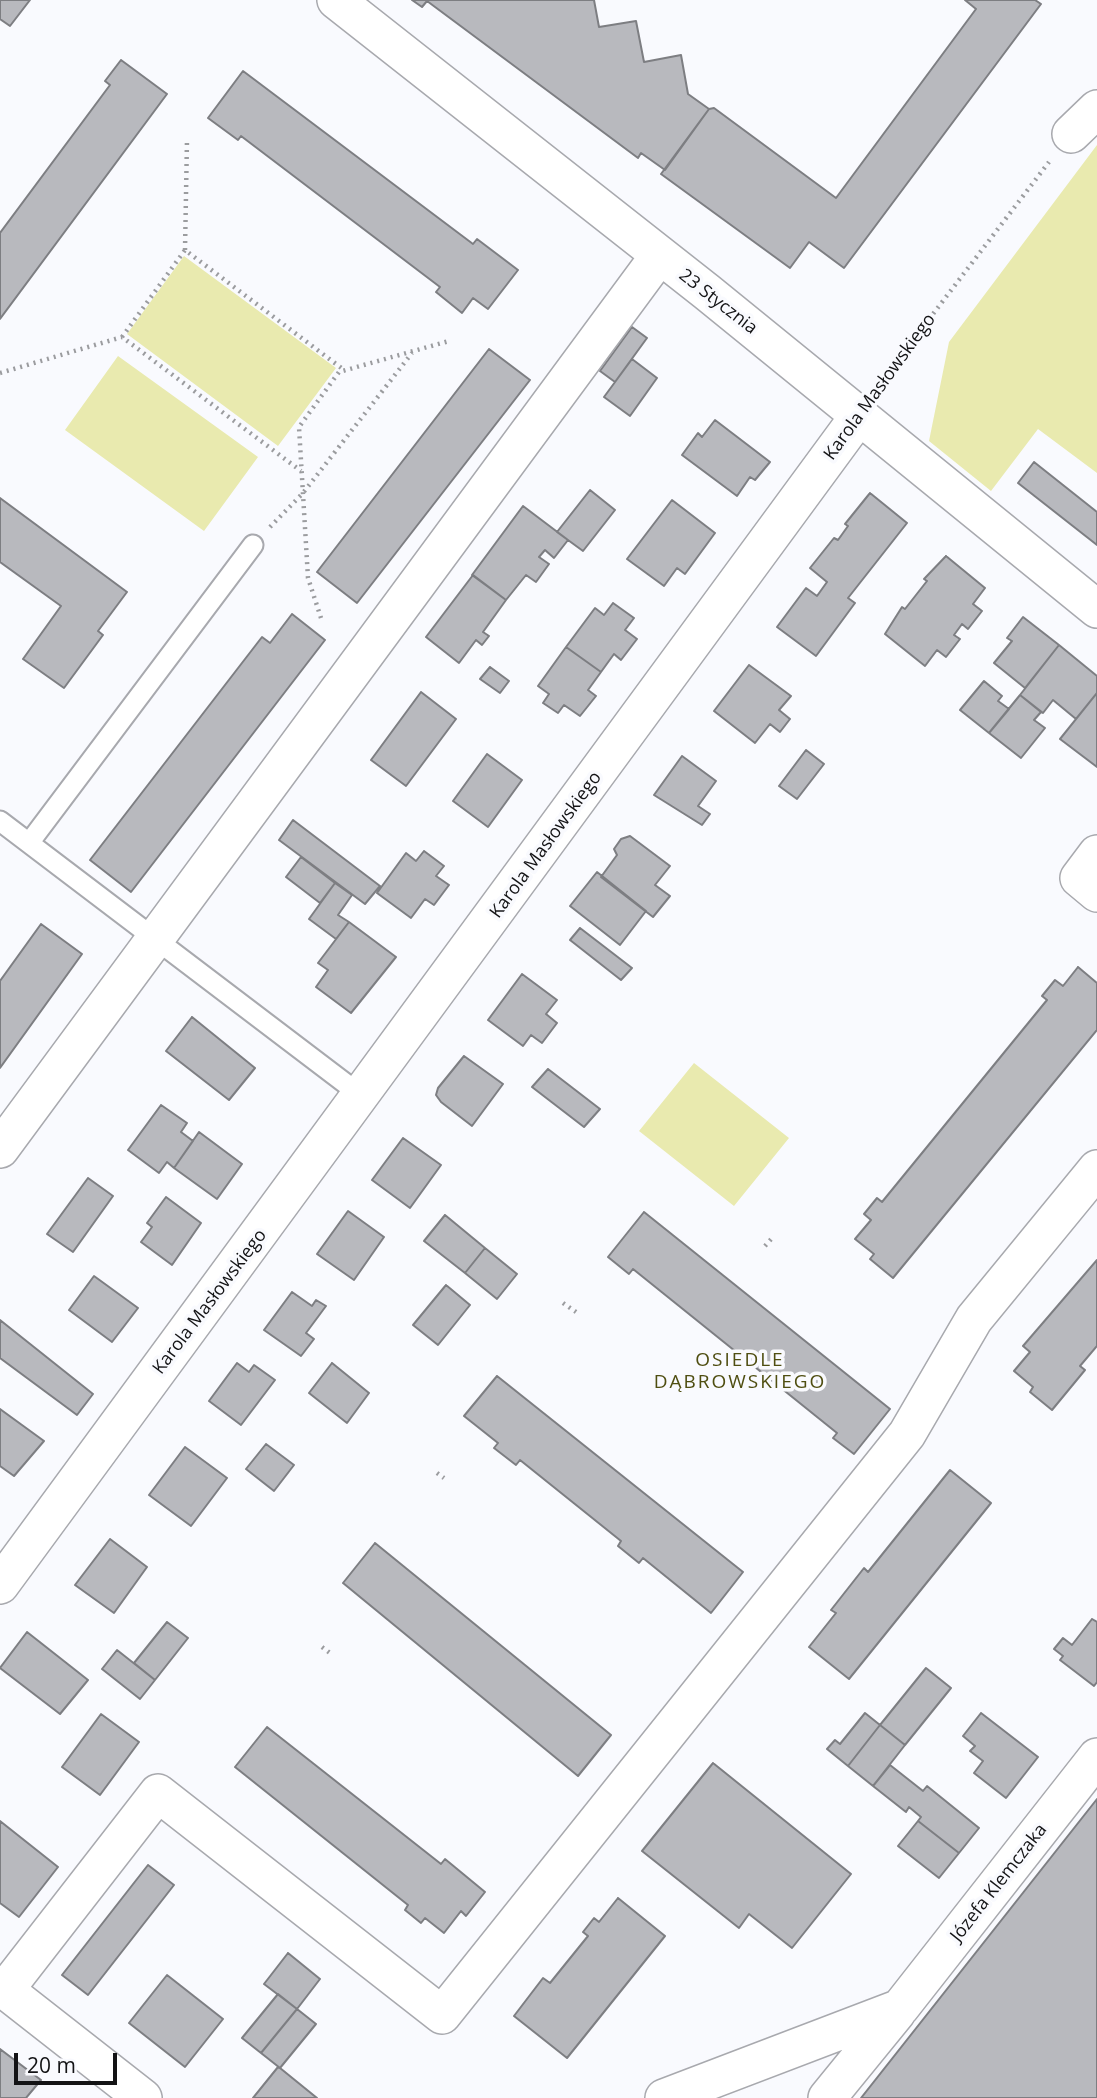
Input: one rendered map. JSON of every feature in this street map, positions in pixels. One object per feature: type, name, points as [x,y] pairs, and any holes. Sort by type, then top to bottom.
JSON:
[{"type":"street","name":"23 Stycznia","points":[[336,0],[1097,609]]},
{"type":"street","points":[[1071,134],[1097,109]]},
{"type":"street","points":[[0,1149],[659,256]]},
{"type":"street","name":"Karola Masłowskiego","points":[[0,1585],[362,1096],[859,416]]},
{"type":"street","points":[[1097,854],[1079,878],[1097,893]]},
{"type":"street","points":[[143,2098],[2,1988],[158,1793],[442,2015],[907,1434],[974,1320],[1097,1169]]},
{"type":"street","name":"Józefa Klemczaka","points":[[827,2098],[1097,1757]]},
{"type":"street","points":[[664,2098],[900,2008]]},
{"type":"lane","points":[[29,843],[253,545]]},
{"type":"lane","points":[[0,821],[362,1096]]},
{"type":"path","name":"Karola Masłowskiego","points":[[859,416],[884,376],[1071,134]]},
{"type":"path","points":[[0,373],[121,337],[185,250],[187,140]]},
{"type":"path","points":[[185,250],[344,370]]},
{"type":"path","points":[[121,337],[302,471]]},
{"type":"path","points":[[321,618],[308,578],[299,427],[339,372],[449,341]]},
{"type":"path","points":[[253,545],[303,493],[413,352]]},
{"type":"path","points":[[765,1247],[773,1237]]},
{"type":"path","points":[[564,1303],[576,1312]]},
{"type":"path","points":[[437,1473],[444,1478]]},
{"type":"path","points":[[322,1647],[330,1653]]},
{"type":"green space","points":[[1097,145],[1097,473],[1038,429],[991,491],[929,441],[949,342]]},
{"type":"green space","points":[[184,256],[336,368],[278,446],[127,334]]},
{"type":"green space","points":[[118,356],[258,457],[204,531],[65,430]]},
{"type":"green space","points":[[694,1063],[789,1138],[734,1206],[639,1131]]},
{"type":"building","points":[[0,0],[30,0],[10,26],[0,19]]},
{"type":"building","points":[[412,0],[594,0],[599,27],[636,21],[644,62],[681,55],[688,94],[709,109],[665,170],[641,153],[638,158],[427,1],[422,7]]},
{"type":"building","points":[[965,0],[1035,0],[1041,4],[844,268],[809,242],[790,268],[661,174],[709,109],[714,108],[836,198],[976,9]]},
{"type":"building","points":[[121,60],[167,94],[0,319],[0,233],[110,85],[105,81]]},
{"type":"building","points":[[243,71],[473,244],[477,239],[518,270],[488,309],[473,298],[462,313],[436,292],[440,287],[241,136],[238,140],[208,118]]},
{"type":"building","points":[[632,327],[647,338],[615,382],[600,371]]},
{"type":"building","points":[[489,349],[530,380],[357,603],[317,572]]},
{"type":"building","points":[[632,359],[657,378],[630,416],[604,397]]},
{"type":"building","points":[[715,420],[770,462],[755,480],[750,477],[737,496],[682,455],[698,433],[702,437]]},
{"type":"building","points":[[1034,462],[1097,512],[1097,545],[1018,483]]},
{"type":"building","points":[[590,490],[615,510],[583,551],[557,532]]},
{"type":"building","points":[[870,493],[907,523],[848,598],[855,603],[816,656],[777,627],[806,588],[817,596],[827,582],[810,568],[834,538],[838,540],[848,526],[845,524]]},
{"type":"building","points":[[0,498],[127,592],[98,631],[103,635],[64,688],[23,659],[61,606],[0,562]]},
{"type":"building","points":[[672,500],[715,533],[685,574],[677,568],[664,586],[627,559]]},
{"type":"building","points":[[523,506],[568,540],[554,558],[545,550],[539,557],[549,564],[536,582],[526,575],[506,600],[472,575]]},
{"type":"building","points":[[946,556],[985,588],[973,604],[982,611],[968,629],[962,624],[954,635],[960,639],[946,657],[937,650],[925,666],[885,634],[902,607],[905,609],[927,581],[924,579]]},
{"type":"building","points":[[473,575],[506,600],[483,632],[489,636],[482,645],[476,640],[459,663],[426,637]]},
{"type":"building","points":[[613,603],[634,618],[625,630],[637,639],[621,660],[614,654],[601,672],[566,647],[595,608],[604,615]]},
{"type":"building","points":[[292,614],[325,640],[131,892],[90,860],[262,637],[270,643]]},
{"type":"building","points":[[1023,617],[1059,645],[1025,688],[994,663],[1012,641],[1007,638]]},
{"type":"building","points":[[1059,645],[1097,676],[1097,693],[1076,719],[1053,700],[1043,713],[1020,695]]},
{"type":"building","points":[[566,647],[601,672],[588,690],[596,696],[580,716],[564,705],[558,713],[543,703],[549,694],[538,686]]},
{"type":"building","points":[[749,665],[791,696],[779,710],[790,719],[780,732],[770,724],[755,743],[714,711]]},
{"type":"building","points":[[490,667],[509,681],[500,693],[480,679]]},
{"type":"building","points":[[984,681],[1002,696],[998,701],[1009,709],[989,733],[960,710]]},
{"type":"building","points":[[421,692],[456,719],[406,786],[371,760]]},
{"type":"building","points":[[1097,693],[1097,767],[1060,739]]},
{"type":"building","points":[[1020,695],[1041,712],[1034,720],[1045,728],[1021,758],[989,733]]},
{"type":"building","points":[[806,750],[824,764],[797,799],[779,786]]},
{"type":"building","points":[[487,754],[522,780],[488,827],[453,801]]},
{"type":"building","points":[[682,756],[716,781],[698,806],[710,814],[702,825],[654,795]]},
{"type":"building","points":[[293,820],[380,886],[365,904],[279,840]]},
{"type":"building","points":[[630,836],[670,866],[655,885],[670,896],[653,917],[601,877],[617,855],[614,849],[621,839]]},
{"type":"building","points":[[424,851],[444,866],[436,876],[449,885],[434,905],[425,899],[411,918],[377,893],[406,853],[416,861]]},
{"type":"building","points":[[301,857],[335,883],[320,903],[286,877]]},
{"type":"building","points":[[597,872],[646,911],[620,945],[570,906]]},
{"type":"building","points":[[335,883],[352,895],[338,915],[349,922],[336,939],[309,919]]},
{"type":"building","points":[[349,922],[396,957],[351,1013],[316,987],[328,970],[318,963]]},
{"type":"building","points":[[41,924],[82,954],[0,1068],[0,981]]},
{"type":"building","points":[[580,928],[632,968],[621,980],[570,940]]},
{"type":"building","points":[[1078,967],[1097,983],[1097,1030],[893,1278],[870,1259],[874,1254],[855,1239],[871,1220],[864,1214],[877,1198],[882,1202],[1047,1000],[1042,996],[1055,980],[1063,986]]},
{"type":"building","points":[[522,974],[557,1000],[546,1014],[557,1023],[542,1043],[531,1035],[523,1046],[488,1020]]},
{"type":"building","points":[[192,1017],[255,1068],[229,1100],[166,1051]]},
{"type":"building","points":[[464,1056],[503,1084],[472,1126],[436,1095],[438,1088]]},
{"type":"building","points":[[548,1069],[600,1109],[584,1127],[532,1087]]},
{"type":"building","points":[[161,1105],[187,1123],[181,1132],[193,1141],[174,1168],[167,1162],[159,1173],[128,1150]]},
{"type":"building","points":[[199,1132],[242,1164],[217,1199],[174,1168]]},
{"type":"building","points":[[403,1138],[441,1165],[410,1208],[372,1180]]},
{"type":"building","points":[[88,1178],[113,1196],[73,1252],[47,1234]]},
{"type":"building","points":[[166,1197],[201,1223],[172,1265],[141,1242],[152,1227],[147,1223]]},
{"type":"building","points":[[348,1211],[384,1237],[354,1280],[317,1254]]},
{"type":"building","points":[[644,1212],[890,1409],[854,1454],[833,1438],[837,1433],[633,1269],[629,1274],[608,1257]]},
{"type":"building","points":[[445,1215],[485,1248],[465,1273],[424,1241]]},
{"type":"building","points":[[485,1248],[517,1274],[497,1299],[465,1273]]},
{"type":"building","points":[[1097,1260],[1097,1346],[1080,1366],[1085,1370],[1052,1410],[1030,1392],[1033,1387],[1014,1371],[1030,1352],[1023,1346]]},
{"type":"building","points":[[94,1276],[138,1308],[112,1342],[69,1310]]},
{"type":"building","points":[[446,1285],[470,1305],[438,1345],[413,1325]]},
{"type":"building","points":[[292,1292],[312,1306],[316,1300],[326,1306],[306,1333],[314,1339],[301,1356],[264,1330]]},
{"type":"building","points":[[0,1320],[93,1394],[77,1415],[0,1358]]},
{"type":"building","points":[[237,1363],[249,1372],[254,1365],[275,1380],[241,1425],[209,1401]]},
{"type":"building","points":[[332,1363],[369,1393],[347,1423],[309,1393]]},
{"type":"building","points":[[497,1376],[743,1572],[711,1613],[643,1558],[639,1563],[618,1546],[621,1541],[520,1460],[516,1465],[494,1448],[498,1443],[464,1416]]},
{"type":"building","points":[[0,1409],[44,1441],[14,1476],[0,1466]]},
{"type":"building","points":[[266,1444],[294,1465],[274,1491],[246,1469]]},
{"type":"building","points":[[185,1447],[227,1478],[191,1526],[149,1495]]},
{"type":"building","points":[[950,1470],[991,1503],[849,1679],[809,1647],[836,1613],[831,1610],[864,1568],[868,1572]]},
{"type":"building","points":[[110,1539],[147,1567],[114,1613],[75,1585]]},
{"type":"building","points":[[375,1543],[611,1735],[578,1776],[343,1583]]},
{"type":"building","points":[[1092,1619],[1097,1622],[1097,1682],[1094,1686],[1060,1660],[1063,1656],[1054,1649],[1063,1638],[1072,1645]]},
{"type":"building","points":[[167,1622],[188,1638],[155,1680],[134,1663]]},
{"type":"building","points":[[27,1632],[88,1680],[60,1714],[0,1668]]},
{"type":"building","points":[[117,1650],[155,1680],[140,1699],[102,1669]]},
{"type":"building","points":[[926,1668],[951,1688],[905,1745],[880,1725]]},
{"type":"building","points":[[865,1713],[880,1725],[848,1766],[827,1749],[835,1740],[840,1744]]},
{"type":"building","points":[[981,1713],[1038,1757],[1006,1798],[974,1773],[983,1761],[970,1751],[975,1746],[963,1736]]},
{"type":"building","points":[[101,1714],[139,1742],[100,1795],[62,1767]]},
{"type":"building","points":[[880,1725],[905,1745],[873,1786],[848,1766]]},
{"type":"building","points":[[267,1727],[441,1864],[445,1859],[485,1892],[466,1916],[461,1911],[444,1933],[425,1918],[421,1923],[405,1910],[408,1905],[235,1767]]},
{"type":"building","points":[[713,1763],[851,1874],[792,1948],[749,1914],[739,1928],[642,1851]]},
{"type":"building","points":[[890,1765],[923,1791],[927,1786],[979,1828],[959,1853],[918,1821],[921,1817],[909,1807],[906,1812],[873,1786]]},
{"type":"building","points":[[1097,1799],[1097,2098],[861,2098]]},
{"type":"building","points":[[0,1821],[58,1867],[19,1917],[0,1903]]},
{"type":"building","points":[[918,1821],[959,1853],[939,1878],[898,1846]]},
{"type":"building","points":[[148,1865],[174,1885],[88,1995],[62,1975]]},
{"type":"building","points":[[618,1898],[665,1936],[567,2058],[514,2016],[543,1978],[550,1983],[588,1936],[583,1932],[594,1918],[599,1922]]},
{"type":"building","points":[[288,1953],[320,1979],[297,2009],[264,1984]]},
{"type":"building","points":[[167,1975],[223,2019],[185,2067],[129,2023]]},
{"type":"building","points":[[278,1994],[297,2009],[261,2053],[242,2038]]},
{"type":"building","points":[[297,2009],[316,2024],[280,2068],[261,2053]]},
{"type":"building","points":[[0,2049],[41,2080],[26,2098],[0,2098]]},
{"type":"building","points":[[278,2067],[280,2068],[317,2098],[253,2098]]},
{"type":"district","name":"OSIEDLE DĄBROWSKIEGO","points":[[740,1372]]}]
